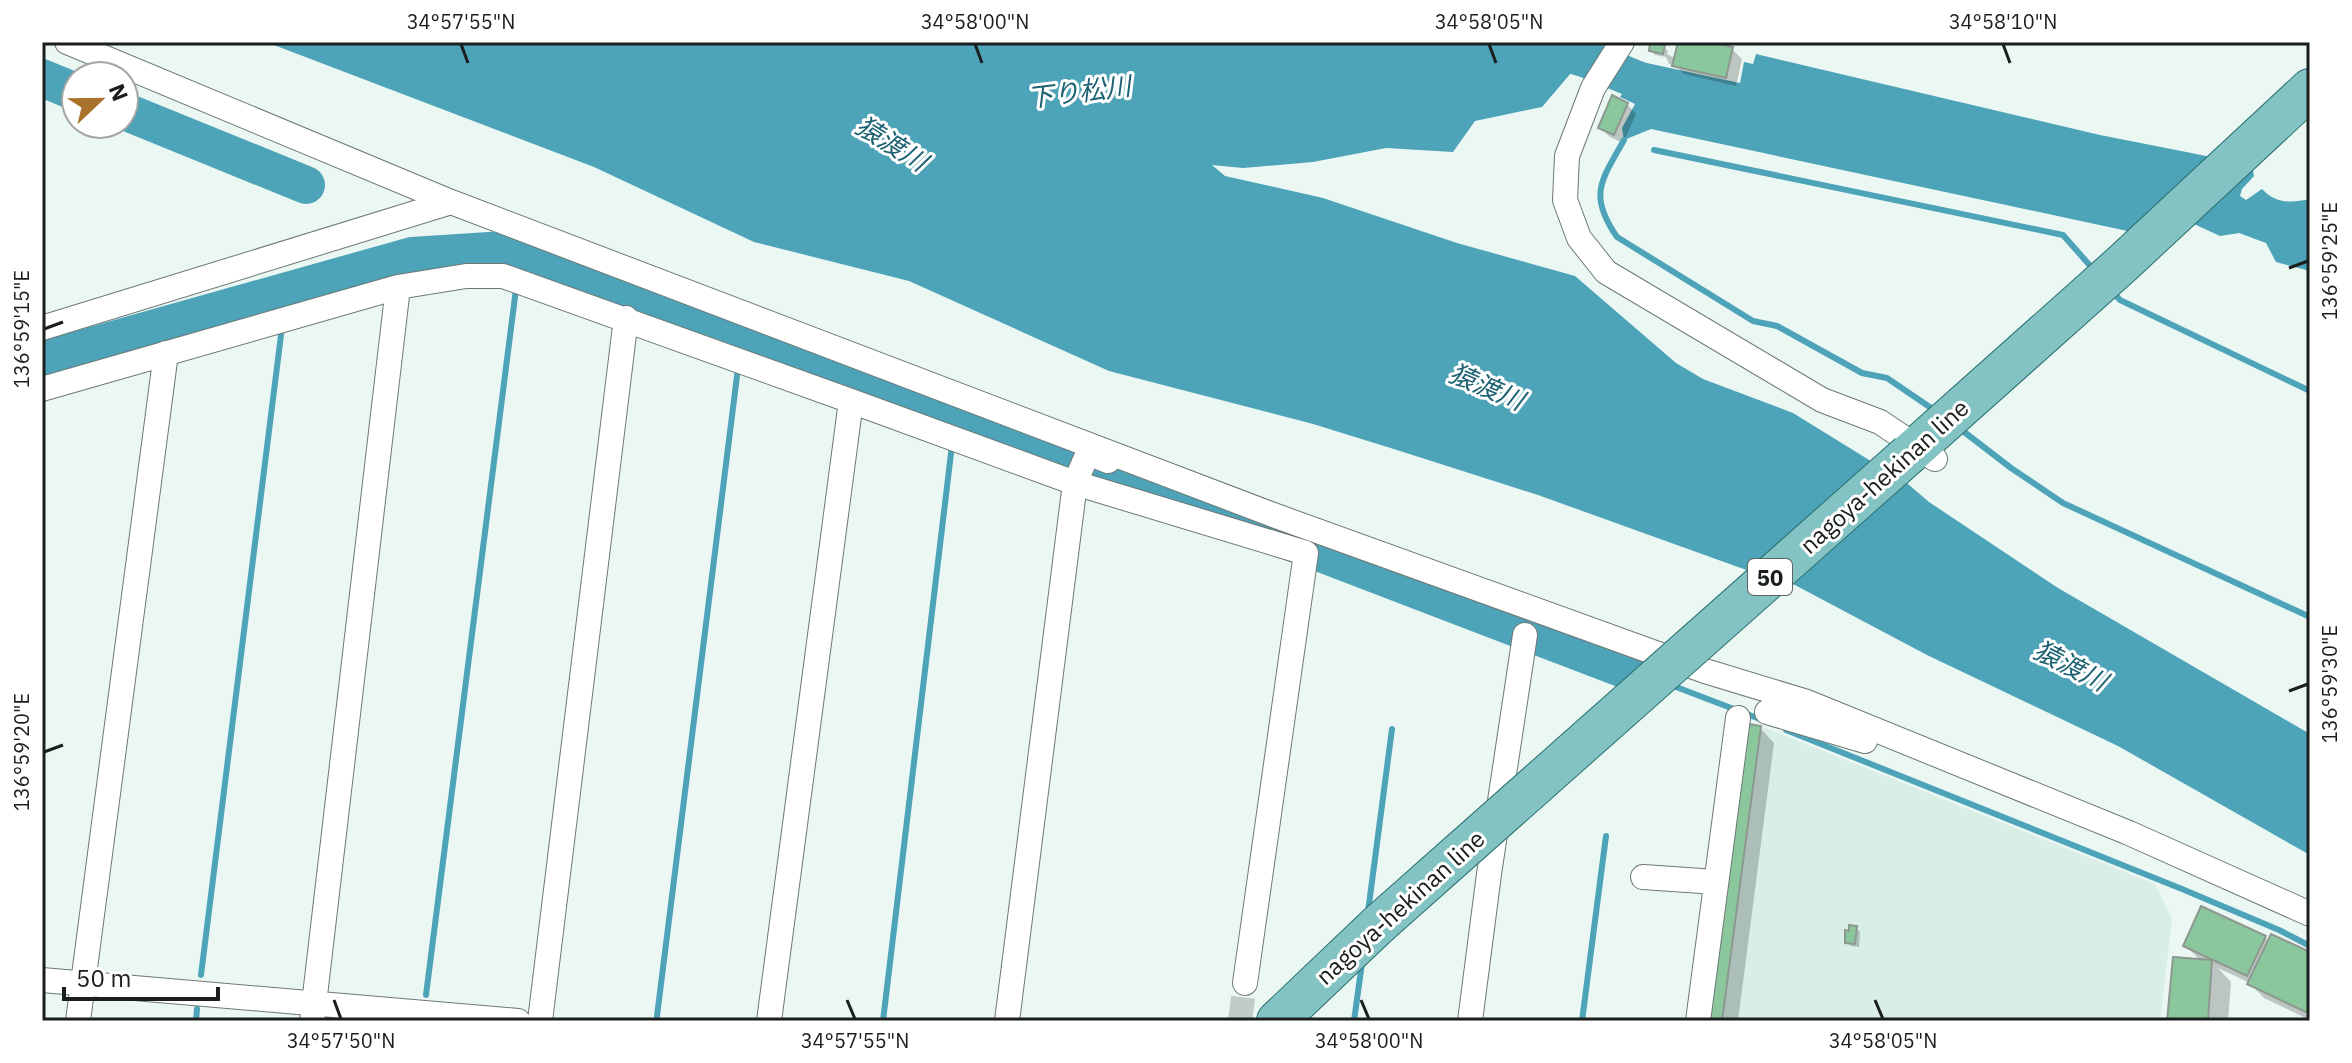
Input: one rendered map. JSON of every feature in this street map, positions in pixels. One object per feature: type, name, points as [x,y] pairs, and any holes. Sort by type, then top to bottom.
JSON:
[{"type":"main road","name":"nagoya-hekinan line","points":[[1277,1021],[1352,948],[1931,440],[2310,89]]},
{"type":"street","points":[[67,42],[451,202],[1179,479],[1705,671],[1807,702],[2129,833],[2310,914]]},
{"type":"street","points":[[1622,42],[1593,88],[1567,156],[1565,200],[1579,238],[1606,272],[1822,400],[1931,440]]},
{"type":"street","points":[[42,328],[451,202]]},
{"type":"street","points":[[50,386],[398,287],[466,276],[503,276],[1076,482],[1306,553],[1245,983]]},
{"type":"street","points":[[313,1012],[398,287]]},
{"type":"street","points":[[540,1021],[626,318]]},
{"type":"street","points":[[78,1021],[166,353]]},
{"type":"street","points":[[769,1021],[851,401]]},
{"type":"street","points":[[1007,1021],[1076,482],[1088,453],[1161,481],[1179,479]]},
{"type":"street","points":[[1470,1021],[1525,635]]},
{"type":"street","points":[[1767,712],[1878,745],[1906,742]]},
{"type":"street","points":[[1698,1021],[1738,718]]},
{"type":"street","points":[[1643,877],[1716,882]]},
{"type":"street","points":[[42,980],[83,982],[313,1012],[518,1021]]},
{"type":"shaded area","points":[[1746,720],[2155,884],[2172,919],[2160,1021],[1706,1021]]},
{"type":"water","points":[[266,42],[1592,42],[1594,46],[1542,107],[1475,121],[1453,152],[1386,148],[1313,162],[1243,168],[1212,165],[1225,176],[1323,198],[1457,243],[1575,276],[1676,363],[1703,379],[1793,413],[1908,484],[1929,502],[2058,588],[2310,734],[2310,855],[2118,746],[1927,655],[1793,584],[1538,495],[1397,450],[1313,424],[1109,371],[909,281],[754,242],[594,167]]},
{"type":"water","points":[[1756,54],[2100,135],[2252,165],[2254,176],[2240,196],[2246,200],[2262,189],[2284,201],[2310,199],[2310,271],[2276,262],[2266,243],[2239,233],[2220,236],[2194,224],[2183,230],[2132,232],[1651,129],[1624,140],[1622,128],[1635,104],[1620,97],[1625,89],[1611,82],[1625,64],[1636,70],[1642,62],[1740,83],[1744,62],[1753,64]]},
{"type":"building","points":[[1650,42],[1665,45],[1663,54],[1649,51]]},
{"type":"building","points":[[1678,42],[1711,42],[1733,47],[1726,78],[1672,66]]},
{"type":"building","points":[[1612,95],[1628,103],[1614,135],[1598,128]]},
{"type":"building","points":[[1748,724],[1761,726],[1722,1021],[1709,1021]]},
{"type":"building","points":[[2201,906],[2266,936],[2247,976],[2183,946]]},
{"type":"building","points":[[1849,925],[1857,926],[1855,944],[1845,943],[1845,930],[1849,931]]},
{"type":"building","points":[[2271,934],[2310,952],[2310,1014],[2247,984]]},
{"type":"building","points":[[2173,957],[2212,960],[2208,1021],[2167,1021]]},
{"type":"waterway","points":[[1533,42],[1584,58],[1667,92]]},
{"type":"waterway","points":[[42,78],[60,85]]},
{"type":"waterway","points":[[140,118],[306,185]]},
{"type":"waterway","points":[[1624,140],[1604,178],[1600,199],[1617,237],[1753,321],[1777,326],[1862,373],[1887,378],[1937,412]]},
{"type":"waterway","points":[[1654,150],[2063,235],[2093,269]]},
{"type":"waterway","points":[[42,360],[412,256],[505,250],[1629,671]]},
{"type":"waterway","points":[[518,274],[520,255]]},
{"type":"waterway","points":[[426,995],[516,289]]},
{"type":"waterway","points":[[2111,290],[2120,300],[2310,391]]},
{"type":"waterway","points":[[286,300],[287,291]]},
{"type":"waterway","points":[[201,975],[281,335]]},
{"type":"waterway","points":[[740,353],[742,339]]},
{"type":"waterway","points":[[44,383],[47,358]]},
{"type":"waterway","points":[[657,1016],[738,368]]},
{"type":"waterway","points":[[953,434],[955,419]]},
{"type":"waterway","points":[[1959,428],[2063,503],[2310,617]]},
{"type":"waterway","points":[[883,1021],[952,445]]},
{"type":"waterway","points":[[1671,685],[1765,721]]},
{"type":"waterway","points":[[1368,912],[1392,729]]},
{"type":"waterway","points":[[1786,730],[2182,889],[2310,946]]},
{"type":"waterway","points":[[1582,1021],[1606,836]]},
{"type":"waterway","points":[[1354,1021],[1362,963]]},
{"type":"waterway","points":[[196,1021],[197,1009]]},
{"type":"tunnel","points":[[1240,1021],[1245,983]]},
{"type":"water label","name":"下り松川","points":[[1079,91]]},
{"type":"water label","name":"猿渡川","points":[[892,143]]},
{"type":"water label","name":"猿渡川","points":[[1487,386]]},
{"type":"water label","name":"猿渡川","points":[[2071,665]]}]
